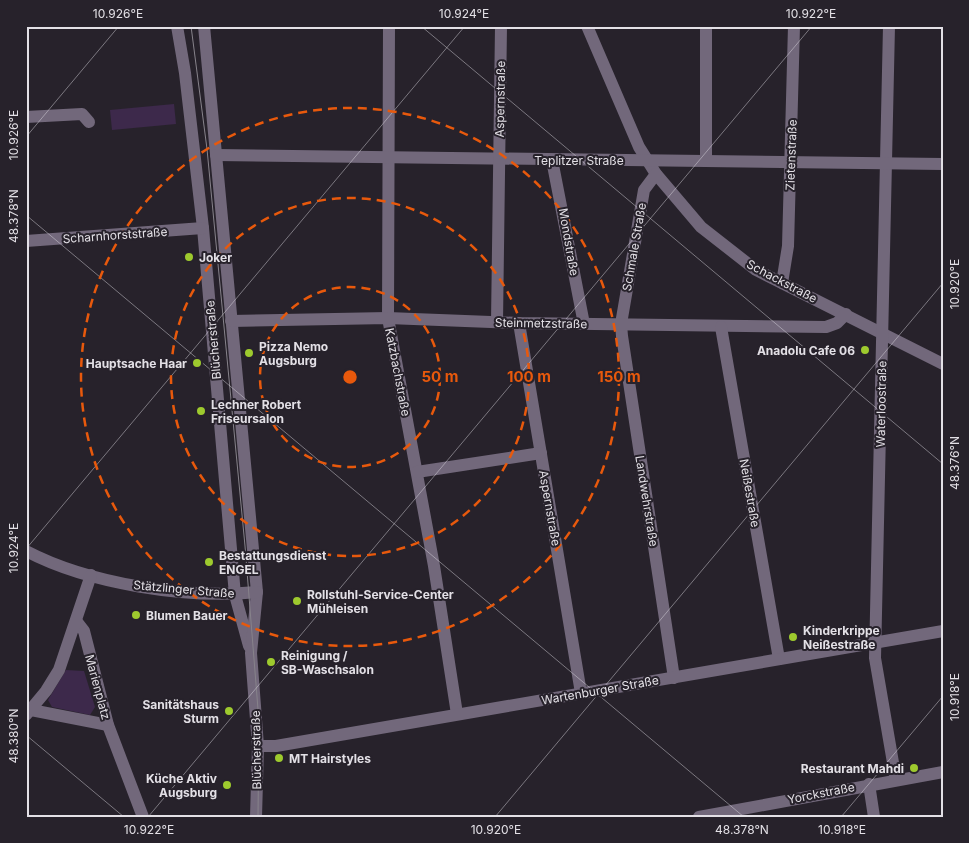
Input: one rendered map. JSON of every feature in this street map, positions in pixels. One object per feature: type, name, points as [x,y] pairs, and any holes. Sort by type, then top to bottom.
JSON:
[{"type":"street","name":"Blücherstraße","points":[[177,26],[186,73],[203,228],[235,595],[251,653]]},
{"type":"street","name":"Blücherstraße","points":[[204,26],[257,592],[251,653],[258,746],[256,817]]},
{"type":"street","name":"Katzbachstraße","points":[[389,26],[388,318],[417,472],[457,714]]},
{"type":"street","name":"Aspernstraße","points":[[496,322],[501,26]]},
{"type":"street","name":"Schackstraße","points":[[587,26],[647,160],[682,206],[718,242],[756,270],[943,364]]},
{"type":"street","points":[[706,26],[706,161]]},
{"type":"street","name":"Zietenstraße","points":[[782,283],[788,246],[794,26]]},
{"type":"street","name":"Waterloostraße","points":[[889,26],[875,658],[896,780]]},
{"type":"street","points":[[26,117],[82,114],[89,122]]},
{"type":"street","name":"Teplitzer Straße","points":[[216,155],[943,164]]},
{"type":"street","name":"Mondstraße","points":[[552,160],[584,324]]},
{"type":"street","name":"Schmale Straße","points":[[621,324],[644,190],[656,174]]},
{"type":"street","name":"Scharnhorststraße","points":[[26,241],[203,228]]},
{"type":"street","name":"Steinmetzstraße","points":[[231,320],[388,318],[519,323],[826,327],[837,323],[846,314]]},
{"type":"street","name":"Aspernstraße","points":[[519,323],[582,693]]},
{"type":"street","name":"Landwehrstraße","points":[[621,324],[674,678]]},
{"type":"street","name":"Neißestraße","points":[[721,327],[779,659]]},
{"type":"street","points":[[417,472],[541,453]]},
{"type":"street","name":"Stätzlinger Straße","points":[[26,551],[92,575],[159,589],[235,595],[257,592]]},
{"type":"street","name":"Marienplatz","points":[[77,622],[84,631],[108,725],[29,712],[60,670],[92,575]]},
{"type":"street","name":"Wartenburger Straße","points":[[258,746],[276,746],[943,632]]},
{"type":"street","points":[[108,725],[143,817]]},
{"type":"street","name":"Yorckstraße","points":[[699,817],[943,772]]},
{"type":"street","points":[[870,784],[874,817]]},
{"type":"shaded area","points":[[174,104],[176,124],[112,130],[110,110]]},
{"type":"shaded area","points":[[66,670],[84,671],[95,707],[90,715],[52,707],[48,700]]},
{"type":"tram line","points":[[191,26],[207,149],[245,546],[259,722],[258,817]]},
{"type":"place","name":"Joker","points":[[189,257]]},
{"type":"place","name":"Anadolu Cafe 06","points":[[865,350]]},
{"type":"place","name":"Pizza Nemo Augsburg","points":[[249,353]]},
{"type":"place","name":"Hauptsache Haar","points":[[197,363]]},
{"type":"place","name":"Lechner Robert Friseursalon","points":[[201,411]]},
{"type":"place","name":"Bestattungsdienst ENGEL","points":[[209,562]]},
{"type":"place","name":"Rollstuhl-Service-Center Mühleisen","points":[[297,601]]},
{"type":"place","name":"Blumen Bauer","points":[[136,615]]},
{"type":"place","name":"Kinderkrippe Neißestraße","points":[[793,637]]},
{"type":"place","name":"Reinigung / SB-Waschsalon","points":[[271,662]]},
{"type":"place","name":"Sanitätshaus Sturm","points":[[229,711]]},
{"type":"place","name":"MT Hairstyles","points":[[279,758]]},
{"type":"place","name":"Restaurant Mahdi","points":[[914,768]]},
{"type":"place","name":"Küche Aktiv Augsburg","points":[[227,785]]}]
